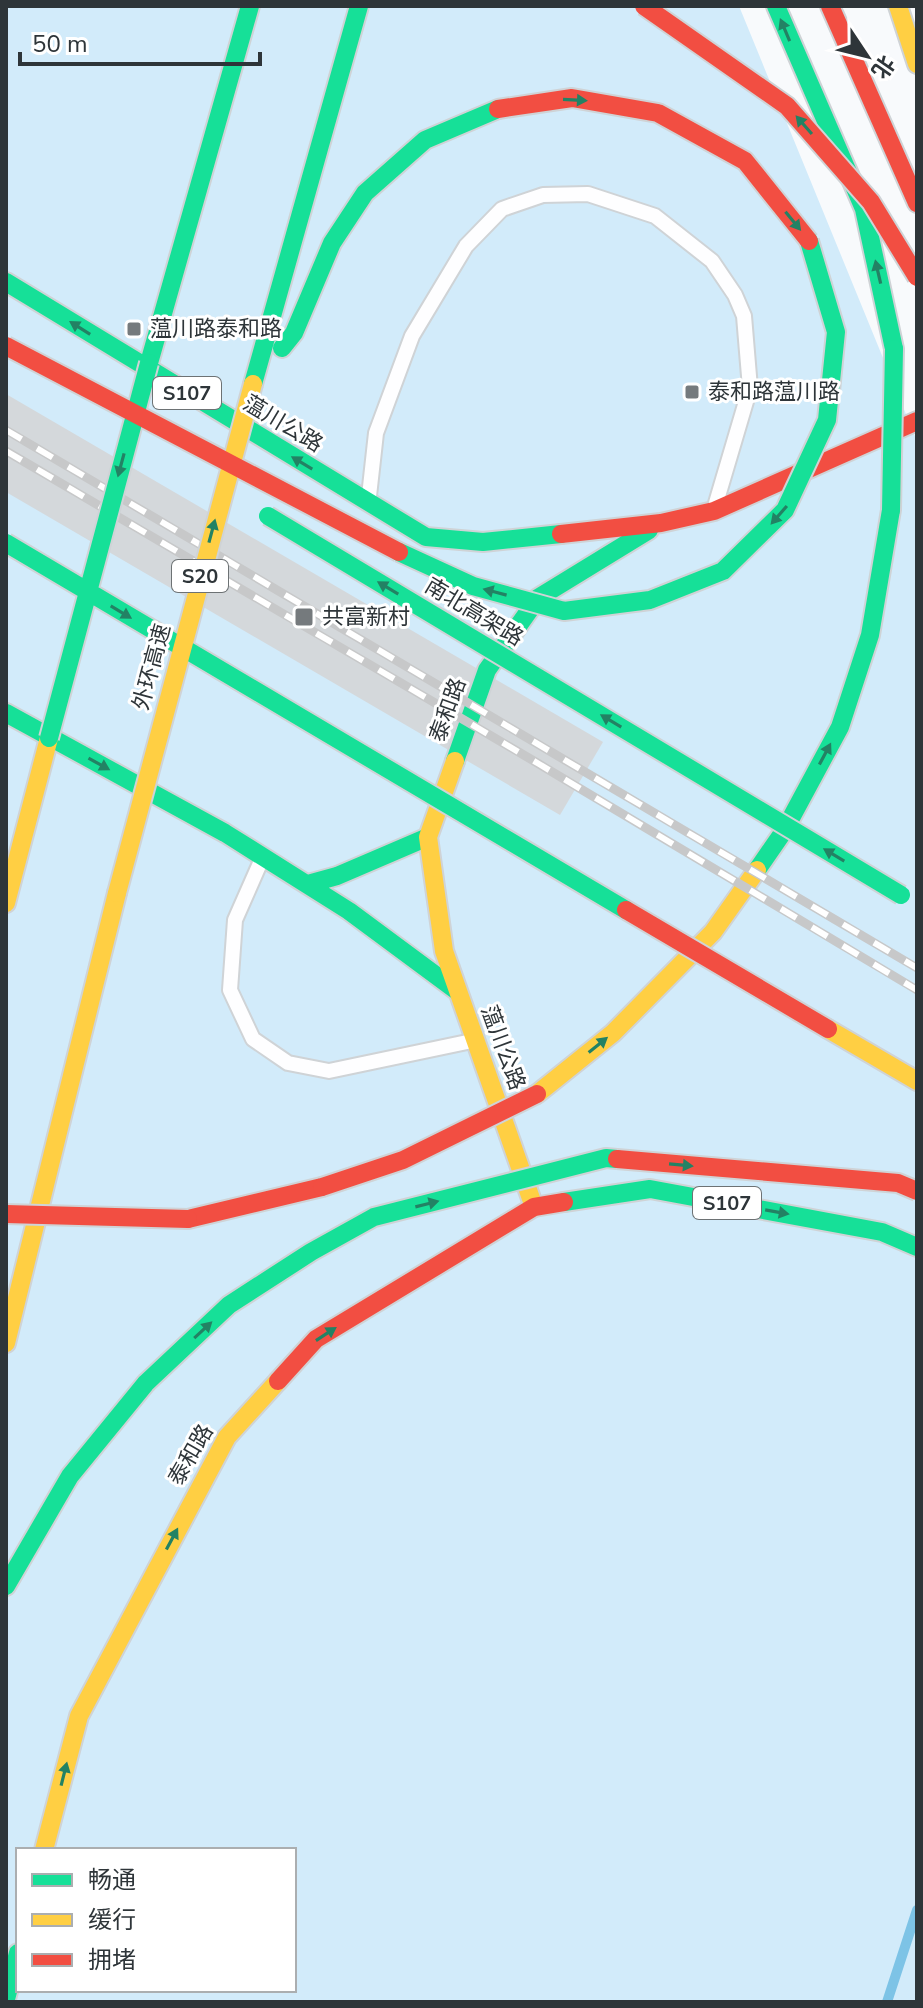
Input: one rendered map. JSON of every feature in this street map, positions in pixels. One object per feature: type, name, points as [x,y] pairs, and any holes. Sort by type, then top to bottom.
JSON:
[{"type":"main road","points":[[6,903],[187,225],[250,6]]},
{"type":"main road","name":"外环高速","points":[[6,1343],[117,893],[281,281],[359,6]]},
{"type":"main road","points":[[644,6],[787,106],[871,202],[917,277]]},
{"type":"main road","points":[[6,1214],[188,1219],[322,1187],[403,1160],[537,1094],[613,1033],[713,932],[784,831],[840,727],[870,635],[891,510],[894,349],[864,209],[776,6]]},
{"type":"main road","points":[[830,6],[917,203]]},
{"type":"main road","points":[[898,6],[917,64]]},
{"type":"main road","points":[[6,346],[367,537],[473,586],[564,611],[650,600],[723,571],[785,510],[827,420],[836,332],[809,241],[745,161],[658,113],[572,98],[498,109],[425,140],[365,193],[332,243],[294,333],[253,384]]},
{"type":"main road","name":"蕰川公路","points":[[6,282],[426,537],[483,542],[661,523],[714,511],[917,421]]},
{"type":"main road","points":[[6,361],[144,442]]},
{"type":"main road","name":"南北高架路","points":[[212,483],[917,905]]},
{"type":"main road","name":"泰和路","points":[[457,991],[444,951],[428,837],[487,670],[538,598],[661,523]]},
{"type":"main road","points":[[426,537],[468,613],[487,670]]},
{"type":"main road","points":[[6,543],[917,1081]]},
{"type":"main road","points":[[62,602],[103,625]]},
{"type":"main road","points":[[159,656],[756,987]]},
{"type":"main road","name":"蕰川公路","points":[[6,713],[225,833],[308,884],[457,991],[534,1207]]},
{"type":"main road","points":[[19,773],[49,738]]},
{"type":"main road","points":[[308,884],[337,876],[428,837]]},
{"type":"main road","points":[[6,1586],[70,1476],[146,1383],[229,1305],[311,1252],[374,1217],[606,1158],[898,1183],[917,1191]]},
{"type":"main road","name":"S107","points":[[534,1207],[650,1189],[882,1232],[917,1247]]},
{"type":"main road","name":"泰和路","points":[[45,1848],[79,1716],[227,1437],[316,1339],[534,1207]]},
{"type":"main road","points":[[6,1999],[16,1961]]},
{"type":"lane","points":[[368,504],[376,433],[412,336],[466,246],[502,209],[543,195],[588,194],[655,216],[712,261],[740,305],[744,316],[750,388],[714,511]]},
{"type":"lane","points":[[263,857],[235,920],[230,990],[253,1039],[288,1063],[329,1071],[475,1041]]},
{"type":"shaded area","points":[[6,6],[739,6],[917,441],[917,2002],[6,2002]]},
{"type":"building","name":"共富新村","points":[[6,394],[603,742],[560,815],[6,492]]},
{"type":"waterway","points":[[887,2002],[917,1910]]},
{"type":"railway","points":[[6,430],[917,968]]},
{"type":"railway","points":[[6,451],[917,990]]},
{"type":"traffic: fast","points":[[149,363],[250,6]]},
{"type":"traffic: fast","points":[[253,384],[359,6]]},
{"type":"traffic: fast","points":[[776,6],[864,209],[894,349]]},
{"type":"traffic: fast","points":[[282,348],[294,333],[332,243],[365,193],[425,140],[498,109]]},
{"type":"traffic: fast","points":[[399,552],[473,586],[564,611],[650,600],[723,571],[785,510],[827,420],[836,332],[809,241]]},
{"type":"traffic: fast","points":[[6,282],[426,537],[483,542],[561,534]]},
{"type":"traffic: fast","points":[[891,510],[894,349]]},
{"type":"traffic: fast","points":[[49,738],[149,363]]},
{"type":"traffic: fast","points":[[757,870],[784,831],[840,727],[870,635],[891,510]]},
{"type":"traffic: fast","points":[[268,516],[901,895]]},
{"type":"traffic: fast","points":[[455,761],[487,670],[538,598],[649,530]]},
{"type":"traffic: fast","points":[[6,543],[626,910]]},
{"type":"traffic: fast","points":[[6,713],[225,833],[349,911],[457,991]]},
{"type":"traffic: fast","points":[[308,884],[337,876],[428,837]]},
{"type":"traffic: fast","points":[[146,1383],[229,1305],[311,1252],[374,1217],[606,1158],[617,1159]]},
{"type":"traffic: fast","points":[[564,1202],[650,1189],[882,1232],[917,1247]]},
{"type":"traffic: fast","points":[[6,1586],[70,1476],[146,1383]]},
{"type":"traffic: fast","points":[[6,1999],[16,1961]]},
{"type":"traffic: slow","points":[[898,6],[917,64]]},
{"type":"traffic: slow","points":[[117,893],[253,384]]},
{"type":"traffic: slow","points":[[6,903],[49,738]]},
{"type":"traffic: slow","points":[[455,761],[428,837],[444,951],[534,1207]]},
{"type":"traffic: slow","points":[[537,1094],[613,1033],[713,932],[757,870]]},
{"type":"traffic: slow","points":[[6,1343],[117,893]]},
{"type":"traffic: slow","points":[[828,1029],[917,1081]]},
{"type":"traffic: slow","points":[[45,1848],[79,1716],[227,1437],[278,1381]]},
{"type":"traffic: jam","points":[[644,6],[787,106],[871,202],[917,277]]},
{"type":"traffic: jam","points":[[830,6],[917,203]]},
{"type":"traffic: jam","points":[[498,109],[572,98],[658,113],[745,161],[809,241]]},
{"type":"traffic: jam","points":[[6,346],[399,552]]},
{"type":"traffic: jam","points":[[561,534],[661,523],[714,511],[917,421]]},
{"type":"traffic: jam","points":[[626,910],[828,1029]]},
{"type":"traffic: jam","points":[[322,1187],[403,1160],[537,1094]]},
{"type":"traffic: jam","points":[[617,1159],[898,1183],[917,1191]]},
{"type":"traffic: jam","points":[[188,1219],[322,1187]]},
{"type":"traffic: jam","points":[[278,1381],[316,1339],[534,1207],[564,1202]]},
{"type":"traffic: jam","points":[[6,1214],[188,1219]]},
{"type":"place","name":"蕰川路泰和路","points":[[134,329]]},
{"type":"place","name":"泰和路蕰川路","points":[[692,392]]},
{"type":"place","name":"共富新村","points":[[304,617]]}]
